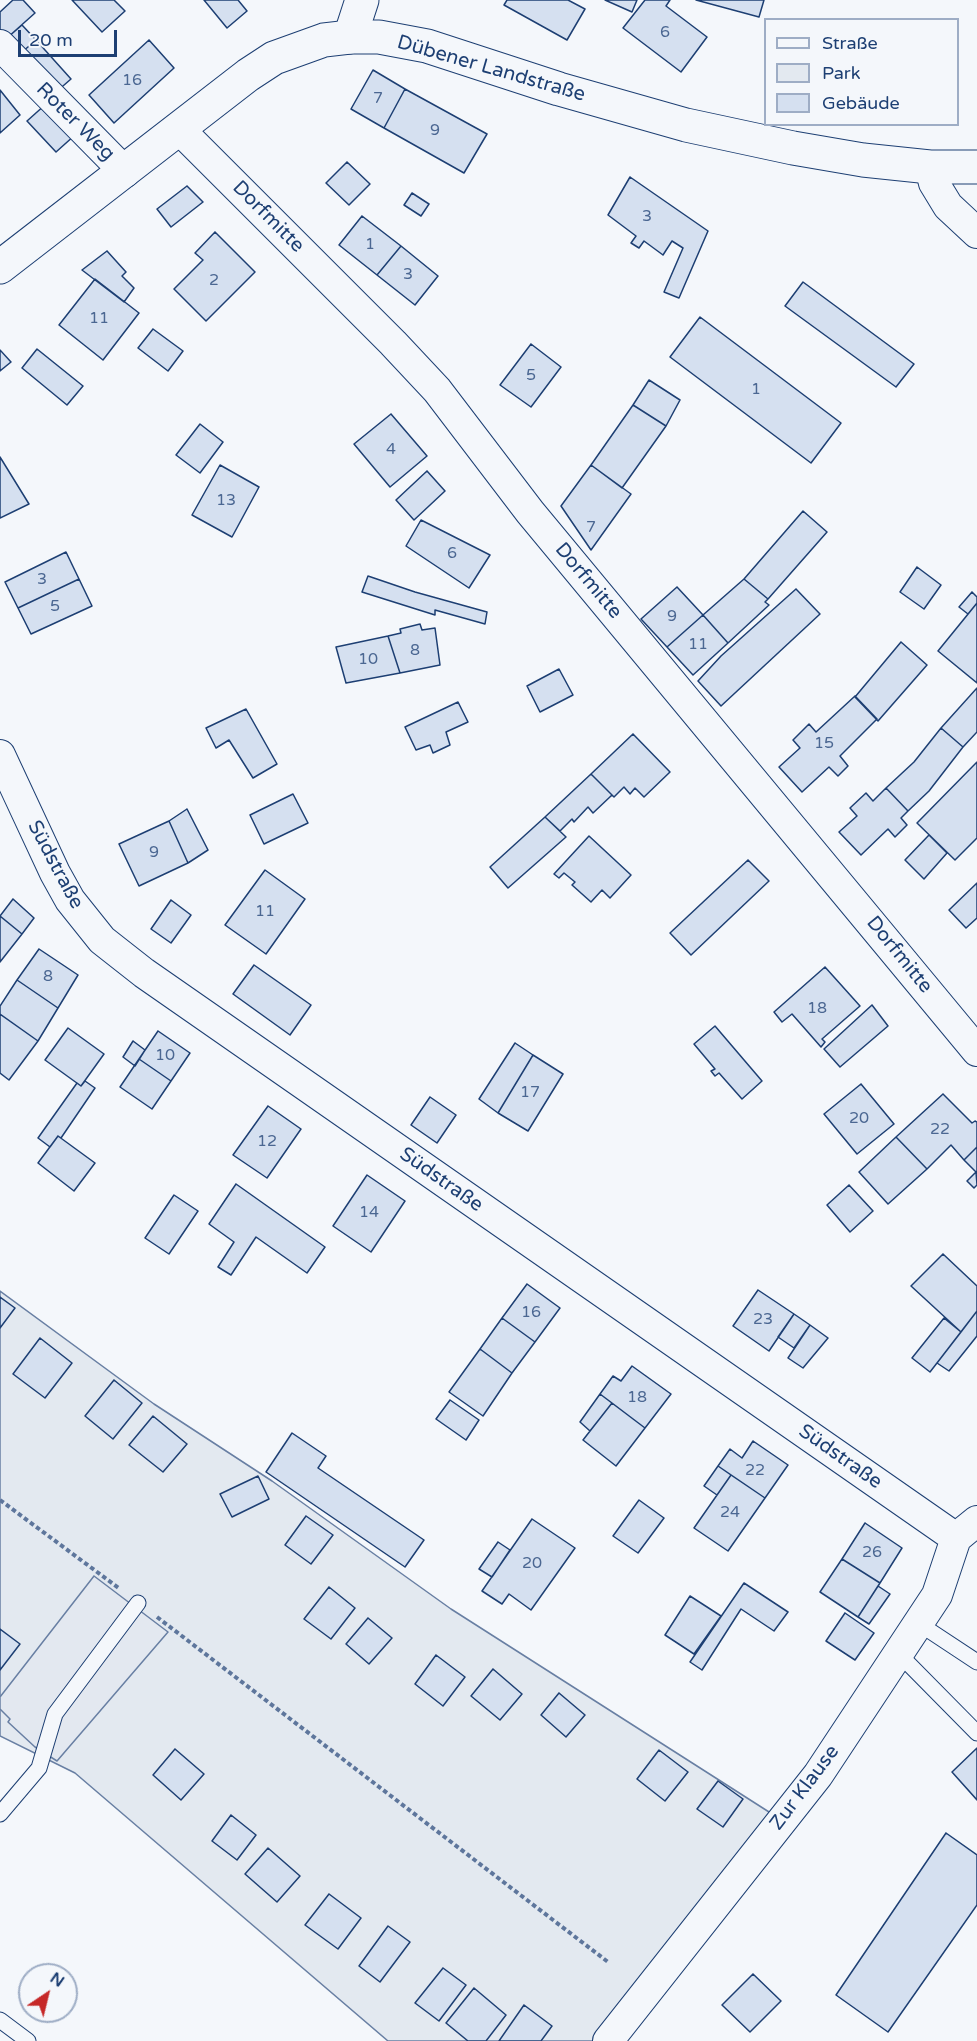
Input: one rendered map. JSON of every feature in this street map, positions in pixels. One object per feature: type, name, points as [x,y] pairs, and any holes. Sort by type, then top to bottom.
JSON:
[{"type":"main road","points":[[350,37],[362,0]]},
{"type":"main road","name":"Dübener Landstraße","points":[[0,267],[180,130],[248,75],[274,58],[324,40],[350,37],[379,37],[427,46],[559,89],[686,125],[793,148],[863,160],[930,167],[977,167]]},
{"type":"street","name":"Roter Weg","points":[[0,45],[125,172]]},
{"type":"street","name":"Dorfmitte","points":[[180,130],[437,390],[531,512],[977,1051]]},
{"type":"street","points":[[930,167],[934,183],[948,206],[977,233]]},
{"type":"street","name":"Südstraße","points":[[0,754],[70,900],[102,940],[144,974],[966,1529]]},
{"type":"street","name":"Zur Klause","points":[[608,2041],[818,1775],[937,1595],[966,1529]]},
{"type":"lane","points":[[0,1814],[39,1768],[56,1714],[138,1603]]},
{"type":"lane","points":[[918,1623],[977,1662]]},
{"type":"lane","points":[[898,1653],[977,1733]]},
{"type":"lane","points":[[0,2020],[28,2041]]},
{"type":"path","points":[[0,1500],[608,1962]]},
{"type":"green space","points":[[0,1291],[154,1404],[272,1481],[451,1609],[780,1819],[620,2041],[388,2041],[75,1773],[0,1736]]},
{"type":"shaded area","points":[[94,1576],[168,1632],[57,1761],[35,1747],[8,1722],[10,1719],[0,1709],[0,1697]]},
{"type":"building","points":[[13,0],[23,0],[35,13],[7,38],[0,30],[0,12]]},
{"type":"building","points":[[72,0],[114,0],[125,11],[102,32]]},
{"type":"building","points":[[204,0],[238,0],[247,11],[227,28]]},
{"type":"building","points":[[507,0],[568,0],[585,9],[567,40],[504,5]]},
{"type":"building","points":[[605,0],[637,0],[632,12]]},
{"type":"building","points":[[645,0],[670,0],[666,6],[707,37],[681,72],[623,28]]},
{"type":"building","points":[[696,0],[764,0],[759,17]]},
{"type":"building","points":[[22,25],[36,40],[21,53],[7,38]]},
{"type":"building","points":[[36,40],[71,79],[56,92],[21,53]]},
{"type":"building","points":[[149,40],[174,68],[114,123],[89,95]]},
{"type":"building","points":[[373,70],[405,89],[384,128],[351,109]]},
{"type":"building","points":[[405,89],[487,134],[464,173],[384,128]]},
{"type":"building","points":[[0,90],[20,115],[0,133]]},
{"type":"building","points":[[46,104],[75,135],[56,152],[27,121]]},
{"type":"building","points":[[347,162],[370,184],[349,205],[326,183]]},
{"type":"building","points":[[630,177],[708,231],[679,298],[664,292],[683,248],[672,241],[663,255],[644,241],[639,248],[631,243],[636,236],[608,215]]},
{"type":"building","points":[[187,186],[203,202],[171,227],[157,209]]},
{"type":"building","points":[[412,193],[429,204],[421,216],[404,205]]},
{"type":"building","points":[[362,216],[401,246],[377,275],[339,245]]},
{"type":"building","points":[[215,232],[255,272],[206,321],[174,289],[203,260],[195,253]]},
{"type":"building","points":[[401,246],[438,276],[415,305],[377,275]]},
{"type":"building","points":[[107,251],[126,272],[122,276],[134,288],[124,302],[82,270]]},
{"type":"building","points":[[95,279],[139,313],[103,360],[59,325]]},
{"type":"building","points":[[803,282],[914,364],[896,387],[785,306]]},
{"type":"building","points":[[700,317],[841,423],[811,463],[670,357]]},
{"type":"building","points":[[153,329],[183,351],[168,371],[138,348]]},
{"type":"building","points":[[531,344],[561,367],[531,407],[500,385]]},
{"type":"building","points":[[37,349],[83,386],[67,405],[22,368]]},
{"type":"building","points":[[0,350],[11,362],[0,371]]},
{"type":"building","points":[[649,380],[680,400],[666,426],[633,405]]},
{"type":"building","points":[[633,405],[666,426],[622,488],[591,465]]},
{"type":"building","points":[[391,414],[427,456],[390,487],[354,444]]},
{"type":"building","points":[[200,424],[223,442],[200,473],[176,455]]},
{"type":"building","points":[[0,457],[29,504],[0,518]]},
{"type":"building","points":[[220,465],[259,487],[232,537],[192,515]]},
{"type":"building","points":[[591,465],[631,494],[591,550],[561,506]]},
{"type":"building","points":[[427,471],[445,491],[414,520],[396,500]]},
{"type":"building","points":[[803,511],[827,532],[768,599],[744,579]]},
{"type":"building","points":[[421,520],[490,555],[469,588],[406,546]]},
{"type":"building","points":[[66,552],[79,579],[18,608],[5,582]]},
{"type":"building","points":[[917,567],[941,585],[924,609],[900,592]]},
{"type":"building","points":[[368,576],[487,612],[485,624],[435,610],[435,615],[362,592]]},
{"type":"building","points":[[79,579],[92,606],[31,634],[18,608]]},
{"type":"building","points":[[744,579],[768,599],[765,602],[769,605],[728,643],[703,615]]},
{"type":"building","points":[[677,587],[703,615],[667,647],[641,619]]},
{"type":"building","points":[[796,589],[820,614],[721,706],[698,681],[721,656]]},
{"type":"building","points":[[972,592],[977,597],[977,603],[968,614],[959,607]]},
{"type":"building","points":[[977,603],[977,683],[938,651]]},
{"type":"building","points":[[703,615],[728,643],[693,675],[667,647]]},
{"type":"building","points":[[420,624],[422,630],[435,628],[440,665],[400,673],[388,636],[401,633],[400,629]]},
{"type":"building","points":[[388,636],[400,673],[346,683],[336,647]]},
{"type":"building","points":[[901,642],[927,665],[878,721],[855,697]]},
{"type":"building","points":[[559,669],[573,695],[540,712],[527,686]]},
{"type":"building","points":[[977,688],[977,732],[963,747],[941,728]]},
{"type":"building","points":[[855,696],[877,719],[840,756],[848,766],[838,776],[829,767],[802,792],[779,767],[800,748],[793,740],[809,724],[816,732]]},
{"type":"building","points":[[458,702],[468,722],[446,732],[450,745],[433,753],[430,745],[416,750],[405,727]]},
{"type":"building","points":[[246,709],[277,764],[253,778],[229,740],[216,748],[206,728]]},
{"type":"building","points":[[941,728],[963,747],[929,791],[908,811],[886,788],[914,762]]},
{"type":"building","points":[[633,734],[670,772],[644,797],[635,788],[630,794],[624,787],[614,797],[591,774]]},
{"type":"building","points":[[977,762],[977,838],[955,860],[917,823]]},
{"type":"building","points":[[591,774],[612,795],[593,813],[588,807],[574,822],[572,819],[560,831],[545,817]]},
{"type":"building","points":[[886,788],[908,811],[901,818],[907,825],[895,837],[888,829],[861,855],[839,832],[857,816],[850,808],[866,793],[873,801]]},
{"type":"building","points":[[293,794],[308,823],[264,844],[250,815]]},
{"type":"building","points":[[187,809],[208,850],[188,863],[169,821]]},
{"type":"building","points":[[545,817],[566,837],[508,888],[490,867]]},
{"type":"building","points":[[169,821],[188,863],[139,886],[119,844]]},
{"type":"building","points":[[929,835],[947,853],[924,879],[905,860]]},
{"type":"building","points":[[589,836],[631,875],[610,898],[602,890],[591,902],[572,885],[575,882],[564,873],[559,878],[554,874]]},
{"type":"building","points":[[748,860],[769,881],[691,955],[670,933]]},
{"type":"building","points":[[265,870],[305,899],[266,954],[225,925]]},
{"type":"building","points":[[977,883],[977,918],[966,928],[949,910]]},
{"type":"building","points":[[13,899],[34,918],[22,934],[0,916]]},
{"type":"building","points":[[171,900],[191,915],[171,943],[151,929]]},
{"type":"building","points":[[0,916],[22,934],[0,962]]},
{"type":"building","points":[[39,949],[78,975],[58,1008],[17,980]]},
{"type":"building","points":[[254,965],[311,1005],[290,1035],[233,994]]},
{"type":"building","points":[[825,967],[860,1006],[822,1039],[825,1042],[821,1047],[792,1014],[782,1022],[774,1012]]},
{"type":"building","points":[[17,980],[58,1008],[38,1041],[0,1014],[0,1006]]},
{"type":"building","points":[[872,1005],[888,1026],[840,1067],[824,1049]]},
{"type":"building","points":[[0,1014],[38,1041],[9,1080],[0,1073]]},
{"type":"building","points":[[715,1026],[762,1081],[742,1099],[719,1073],[715,1076],[711,1071],[715,1069],[694,1044]]},
{"type":"building","points":[[68,1028],[104,1054],[81,1086],[45,1060]]},
{"type":"building","points":[[158,1031],[190,1053],[171,1081],[139,1059]]},
{"type":"building","points":[[133,1041],[145,1050],[135,1066],[123,1057]]},
{"type":"building","points":[[515,1043],[533,1055],[498,1113],[479,1099]]},
{"type":"building","points":[[533,1055],[563,1074],[528,1131],[498,1113]]},
{"type":"building","points":[[139,1059],[171,1081],[152,1109],[120,1087]]},
{"type":"building","points":[[85,1081],[95,1088],[61,1138],[58,1136],[50,1147],[38,1138],[77,1083],[81,1086]]},
{"type":"building","points":[[861,1084],[894,1124],[857,1154],[824,1114]]},
{"type":"building","points":[[943,1094],[972,1123],[977,1122],[977,1147],[964,1160],[951,1145],[927,1169],[896,1137]]},
{"type":"building","points":[[430,1097],[456,1115],[437,1143],[411,1125]]},
{"type":"building","points":[[268,1106],[301,1129],[267,1178],[233,1155]]},
{"type":"building","points":[[58,1136],[95,1163],[74,1191],[38,1163]]},
{"type":"building","points":[[896,1137],[927,1169],[888,1204],[859,1172]]},
{"type":"building","points":[[977,1147],[977,1173],[964,1160]]},
{"type":"building","points":[[976,1172],[977,1185],[974,1188],[967,1181]]},
{"type":"building","points":[[367,1175],[405,1201],[371,1252],[333,1226]]},
{"type":"building","points":[[236,1184],[325,1247],[307,1273],[256,1237],[231,1275],[218,1267],[234,1242],[209,1224]]},
{"type":"building","points":[[849,1185],[873,1211],[850,1232],[827,1205]]},
{"type":"building","points":[[174,1195],[198,1211],[169,1254],[145,1238]]},
{"type":"building","points":[[943,1254],[977,1286],[977,1311],[961,1332],[911,1286]]},
{"type":"building","points":[[527,1284],[560,1308],[535,1342],[502,1318]]},
{"type":"building","points":[[758,1290],[794,1314],[769,1351],[733,1326]]},
{"type":"building","points":[[0,1297],[15,1308],[0,1328]]},
{"type":"building","points":[[977,1311],[977,1336],[949,1371],[937,1363]]},
{"type":"building","points":[[794,1314],[810,1325],[794,1348],[778,1337]]},
{"type":"building","points":[[502,1318],[535,1342],[512,1373],[480,1349]]},
{"type":"building","points":[[944,1318],[961,1332],[930,1372],[912,1358]]},
{"type":"building","points":[[810,1325],[828,1338],[803,1368],[788,1358]]},
{"type":"building","points":[[40,1338],[72,1363],[45,1398],[13,1374]]},
{"type":"building","points":[[480,1349],[512,1373],[483,1416],[449,1392]]},
{"type":"building","points":[[632,1366],[671,1394],[645,1428],[600,1394],[613,1376],[621,1381]]},
{"type":"building","points":[[114,1380],[142,1403],[113,1439],[85,1416]]},
{"type":"building","points":[[600,1394],[612,1403],[590,1431],[580,1422]]},
{"type":"building","points":[[450,1400],[479,1420],[466,1440],[436,1419]]},
{"type":"building","points":[[612,1403],[645,1428],[616,1466],[583,1440]]},
{"type":"building","points":[[153,1416],[187,1444],[163,1472],[129,1445]]},
{"type":"building","points":[[292,1433],[326,1456],[318,1468],[424,1540],[405,1567],[266,1472]]},
{"type":"building","points":[[753,1441],[788,1465],[765,1498],[718,1466],[730,1449],[742,1458]]},
{"type":"building","points":[[718,1466],[731,1475],[717,1495],[704,1486]]},
{"type":"building","points":[[731,1475],[765,1498],[728,1551],[694,1528]]},
{"type":"building","points":[[258,1476],[269,1499],[232,1517],[220,1494]]},
{"type":"building","points":[[639,1500],[664,1518],[638,1553],[613,1536]]},
{"type":"building","points":[[306,1516],[333,1535],[311,1564],[285,1545]]},
{"type":"building","points":[[532,1519],[575,1548],[531,1610],[509,1594],[502,1604],[482,1591]]},
{"type":"building","points":[[865,1523],[902,1548],[880,1583],[842,1559]]},
{"type":"building","points":[[498,1542],[510,1550],[492,1577],[479,1569]]},
{"type":"building","points":[[842,1559],[880,1583],[858,1617],[820,1592]]},
{"type":"building","points":[[744,1583],[788,1612],[774,1631],[741,1609],[702,1670],[690,1662]]},
{"type":"building","points":[[878,1586],[890,1594],[869,1624],[858,1617]]},
{"type":"building","points":[[329,1587],[355,1608],[331,1639],[304,1619]]},
{"type":"building","points":[[690,1596],[721,1616],[694,1654],[665,1635]]},
{"type":"building","points":[[845,1613],[874,1633],[855,1660],[826,1641]]},
{"type":"building","points":[[368,1618],[392,1638],[369,1664],[346,1644]]},
{"type":"building","points":[[0,1629],[20,1644],[0,1670]]},
{"type":"building","points":[[436,1655],[465,1677],[443,1706],[415,1684]]},
{"type":"building","points":[[493,1669],[522,1694],[500,1720],[471,1696]]},
{"type":"building","points":[[559,1693],[585,1715],[566,1737],[541,1715]]},
{"type":"building","points":[[977,1748],[977,1800],[952,1772]]},
{"type":"building","points":[[175,1749],[204,1774],[181,1800],[153,1775]]},
{"type":"building","points":[[659,1750],[688,1772],[665,1801],[637,1779]]},
{"type":"building","points":[[718,1781],[743,1799],[723,1827],[697,1809]]},
{"type":"building","points":[[231,1815],[256,1835],[237,1860],[212,1841]]},
{"type":"building","points":[[946,1833],[977,1855],[977,1905],[888,2032],[836,1995]]},
{"type":"building","points":[[268,1848],[300,1876],[277,1902],[245,1874]]},
{"type":"building","points":[[329,1894],[361,1918],[338,1949],[305,1925]]},
{"type":"building","points":[[388,1926],[410,1942],[380,1982],[359,1966]]},
{"type":"building","points":[[443,1968],[466,1985],[439,2021],[415,2003]]},
{"type":"building","points":[[753,1974],[781,2001],[750,2032],[722,2005]]},
{"type":"building","points":[[474,1988],[506,2015],[486,2041],[468,2041],[446,2023]]},
{"type":"building","points":[[524,2005],[552,2026],[541,2041],[499,2041]]}]
